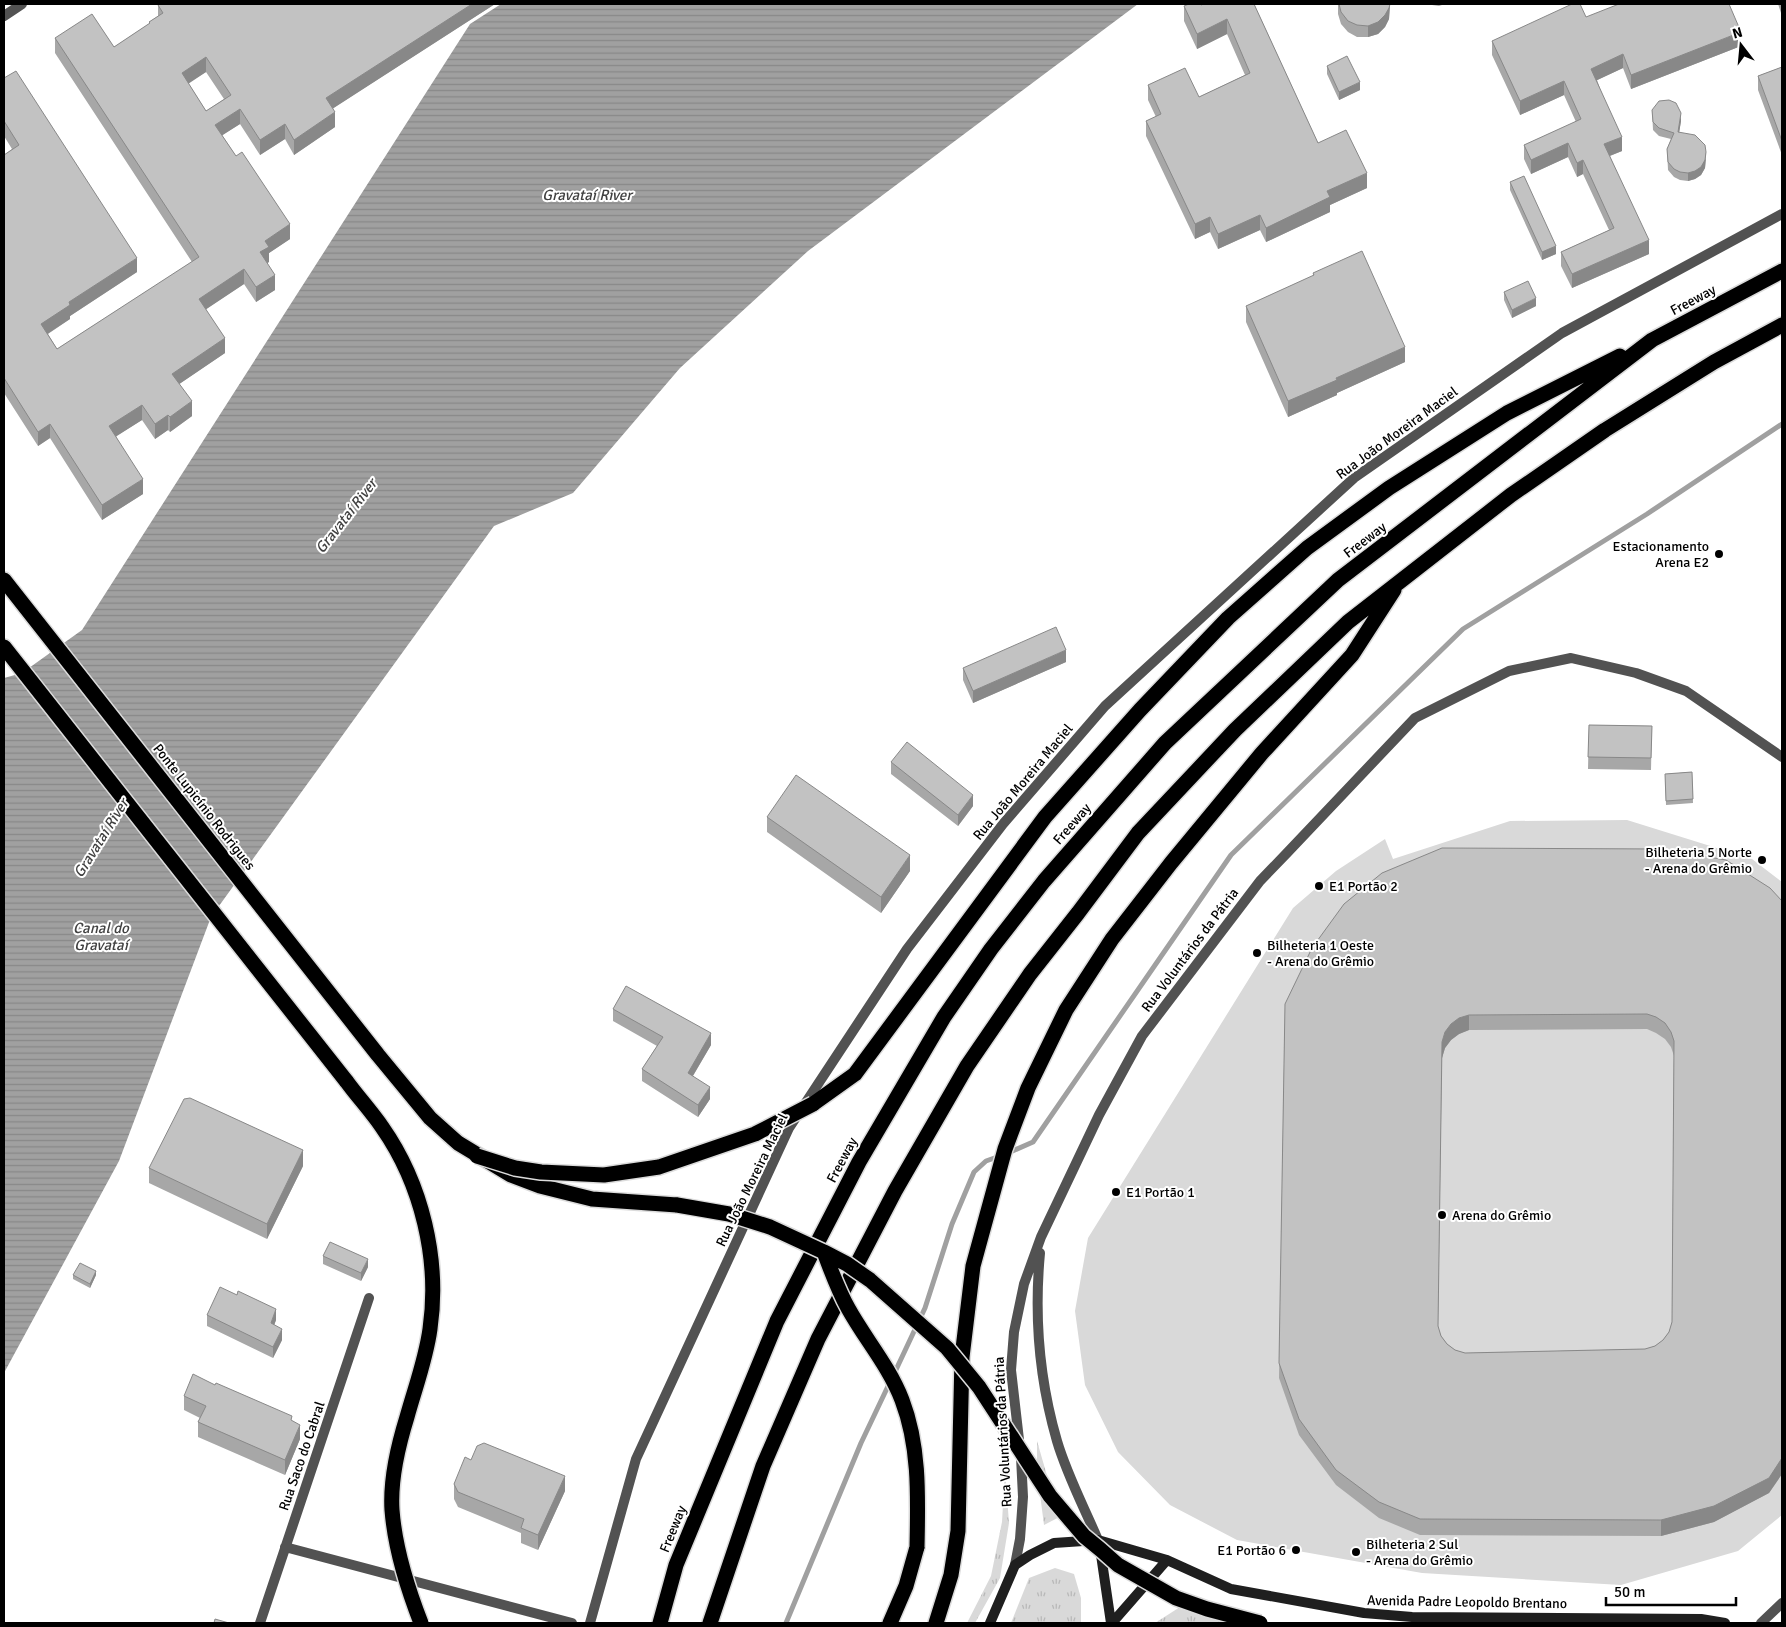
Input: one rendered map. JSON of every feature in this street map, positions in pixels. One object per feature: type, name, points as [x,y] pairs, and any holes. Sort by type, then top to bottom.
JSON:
[{"type":"highway","name":"Freeway","points":[[660,1623],[676,1565],[777,1321],[859,1162],[944,1017],[991,949],[1044,881],[1165,744],[1338,580],[1652,340],[1782,271]]},
{"type":"highway","points":[[710,1623],[763,1466],[818,1339],[895,1191],[967,1066],[1030,974],[1138,833],[1235,730],[1348,622],[1511,495],[1605,430],[1714,362],[1782,325]]},
{"type":"highway","points":[[478,1156],[515,1168],[541,1172],[604,1175],[659,1167],[755,1134],[813,1104],[855,1074],[1045,817],[1140,710],[1228,618],[1307,548],[1389,488],[1507,412],[1652,340]]},
{"type":"highway","name":"Ponte Lupicínio Rodrigues","points":[[4,580],[378,1055],[430,1118],[458,1143],[478,1156]]},
{"type":"highway","points":[[936,1623],[951,1575],[958,1531],[962,1357],[973,1266],[1005,1149],[1028,1088],[1066,1010],[1112,939],[1171,863],[1262,753],[1352,655],[1400,581]]},
{"type":"highway","points":[[4,647],[382,1127],[407,1169],[419,1200],[427,1233],[433,1297],[430,1329],[395,1466],[392,1509],[400,1563],[422,1623]]},
{"type":"highway","points":[[478,1156],[511,1175],[540,1186],[592,1199],[677,1205],[729,1214],[770,1227],[847,1264],[870,1280],[948,1348],[979,1387],[1050,1496],[1084,1536],[1118,1565],[1176,1598],[1207,1609],[1260,1623]]},
{"type":"highway","points":[[824,1252],[848,1309],[877,1351],[902,1400],[913,1441],[919,1488],[917,1547],[906,1586],[890,1623]]},
{"type":"main road","name":"Avenida Padre Leopoldo Brentano","points":[[1098,1540],[1167,1560],[1231,1589],[1364,1613],[1412,1617],[1701,1619],[1725,1623]]},
{"type":"main road","points":[[1015,1566],[1030,1555],[1054,1543],[1098,1540]]},
{"type":"main road","name":"Rua Voluntários da Pátria","points":[[1098,1540],[1111,1623]]},
{"type":"main road","points":[[1111,1623],[1167,1560]]},
{"type":"main road","name":"Rua Voluntários da Pátria","points":[[993,1621],[1015,1566]]},
{"type":"street","points":[[4,16],[22,4]]},
{"type":"street","name":"Rua João Moreira Maciel","points":[[590,1623],[636,1459],[789,1128],[907,950],[1003,824],[1105,706],[1354,478],[1562,333],[1782,214]]},
{"type":"street","name":"Rua Voluntários da Pátria","points":[[1015,1566],[1020,1539],[1023,1497],[1021,1457],[1011,1370],[1014,1332],[1024,1284],[1041,1237],[1099,1115],[1142,1036],[1260,881],[1415,718],[1509,671],[1570,658],[1636,674],[1686,691],[1782,757]]},
{"type":"street","name":"Rua Voluntários da Pátria","points":[[1041,1237],[1036,1313],[1038,1346],[1045,1394],[1057,1442],[1098,1540]]},
{"type":"street","name":"Rua Saco do Cabral","points":[[260,1623],[369,1298]]},
{"type":"street","points":[[286,1547],[572,1623]]},
{"type":"street","points":[[1761,1623],[1782,1602]]},
{"type":"green space","name":"Arena do Grêmio","points":[[1627,820],[1752,859],[1782,882],[1782,1515],[1738,1551],[1621,1585],[1422,1573],[1237,1540],[1170,1505],[1118,1452],[1085,1385],[1075,1311],[1088,1238],[1293,908],[1336,871],[1385,839],[1393,859],[1510,821]]},
{"type":"green space","points":[[1037,1441],[1048,1479],[1071,1511],[1044,1525],[1037,1471]]},
{"type":"green space","points":[[1005,1469],[1009,1523],[1000,1578],[975,1623],[967,1623],[991,1576],[1002,1522]]},
{"type":"green space","points":[[1055,1568],[1074,1574],[1081,1598],[1081,1623],[1011,1623],[1029,1578]]},
{"type":"green space","points":[[1180,1607],[1255,1623],[1155,1623]]},
{"type":"water","name":"Gravataí River","points":[[501,4],[1138,4],[808,251],[680,368],[573,493],[494,526],[211,917],[119,1161],[4,1373],[4,678],[22,673],[82,630],[470,24]]},
{"type":"building","points":[[472,4],[326,98],[335,112],[294,140],[285,124],[260,140],[240,109],[215,125],[236,156],[242,152],[290,224],[265,241],[269,247],[260,252],[275,275],[256,287],[244,269],[199,299],[225,338],[172,374],[192,401],[170,417],[168,415],[155,424],[142,405],[109,426],[143,479],[102,505],[50,424],[38,432],[4,378],[4,155],[19,145],[4,121],[4,78],[16,71],[137,258],[69,302],[70,305],[41,324],[57,349],[199,257],[55,38],[92,14],[114,47],[163,13],[158,5]],"holes":[[[206,57],[231,95],[206,111],[182,73]]]},
{"type":"building","points":[[1189,4],[1254,4],[1318,143],[1346,130],[1367,173],[1327,191],[1330,197],[1266,228],[1260,215],[1218,234],[1210,217],[1195,224],[1146,121],[1161,114],[1148,85],[1185,68],[1199,97],[1250,73],[1227,19],[1197,34],[1184,6]]},
{"type":"building","points":[[1339,4],[1390,4],[1385,15],[1378,22],[1368,26],[1357,25],[1348,21],[1341,12]]},
{"type":"building","points":[[1572,4],[1580,4],[1586,17],[1619,4],[1729,4],[1741,32],[1631,75],[1623,54],[1591,69],[1622,137],[1604,144],[1649,240],[1572,274],[1561,252],[1614,228],[1583,160],[1577,163],[1568,143],[1531,160],[1524,145],[1581,119],[1564,81],[1520,101],[1492,41]]},
{"type":"building","points":[[1347,56],[1360,82],[1339,92],[1327,66]]},
{"type":"building","points":[[1782,67],[1782,141],[1758,76]]},
{"type":"building","points":[[1669,100],[1676,103],[1681,113],[1678,132],[1695,135],[1705,145],[1705,160],[1701,167],[1695,171],[1688,173],[1680,172],[1674,169],[1668,162],[1667,149],[1674,133],[1659,128],[1653,122],[1652,110],[1659,101]]},
{"type":"building","points":[[1524,176],[1556,246],[1542,252],[1510,182]]},
{"type":"building","points":[[1362,251],[1405,347],[1288,401],[1246,306]]},
{"type":"building","points":[[1528,281],[1536,298],[1512,310],[1504,292]]},
{"type":"building","points":[[1056,627],[1066,650],[973,691],[963,668]]},
{"type":"building","points":[[1589,725],[1652,726],[1651,758],[1588,757]]},
{"type":"building","points":[[907,742],[973,795],[958,815],[891,762]]},
{"type":"building","points":[[1692,772],[1693,799],[1666,801],[1665,774]]},
{"type":"building","points":[[796,775],[910,855],[881,897],[767,817]]},
{"type":"building","name":"Arena do Grêmio","points":[[1442,848],[1663,849],[1726,860],[1770,888],[1782,901],[1782,1458],[1769,1478],[1714,1506],[1661,1520],[1420,1519],[1379,1502],[1336,1470],[1299,1419],[1279,1363],[1285,1004],[1312,948],[1344,904],[1382,873]],"holes":[[[1647,1014],[1665,1023],[1674,1041],[1672,1322],[1669,1332],[1655,1346],[1645,1349],[1465,1353],[1455,1350],[1441,1336],[1438,1326],[1442,1042],[1445,1032],[1459,1018],[1469,1015]]]},
{"type":"building","points":[[626,986],[711,1033],[688,1073],[710,1087],[698,1105],[642,1069],[663,1037],[613,1009]]},
{"type":"building","points":[[190,1098],[303,1150],[267,1224],[149,1168],[184,1099]]},
{"type":"building","points":[[330,1242],[368,1259],[361,1273],[323,1256]]},
{"type":"building","points":[[80,1263],[96,1271],[90,1284],[73,1275]]},
{"type":"building","points":[[220,1287],[237,1295],[238,1291],[276,1309],[271,1323],[282,1329],[273,1347],[207,1315]]},
{"type":"building","points":[[193,1374],[215,1385],[216,1383],[292,1416],[291,1420],[300,1425],[285,1460],[198,1422],[206,1406],[184,1396]]},
{"type":"building","points":[[484,1443],[565,1476],[538,1535],[521,1528],[524,1519],[458,1492],[454,1484],[465,1457],[471,1460],[477,1446]]},
{"type":"building","points":[[215,1619],[229,1623],[214,1623]]},
{"type":"waterway","points":[[1008,1153],[1033,1142],[1231,855],[1463,629],[1647,514],[1782,424]]},
{"type":"waterway","points":[[894,1374],[925,1308],[952,1224],[974,1172],[986,1161],[1000,1156]]},
{"type":"waterway","points":[[786,1623],[861,1443],[890,1382]]},
{"type":"place","name":"Estacionamento Arena E2","points":[[1719,554]]},
{"type":"place","name":"Bilheteria 5 Norte - Arena do Grêmio","points":[[1762,860]]},
{"type":"place","name":"E1 Portão 2","points":[[1319,886]]},
{"type":"place","name":"Bilheteria 1 Oeste - Arena do Grêmio","points":[[1257,953]]},
{"type":"place","name":"E1 Portão 1","points":[[1116,1192]]},
{"type":"place","name":"Arena do Grêmio","points":[[1442,1215]]},
{"type":"place","name":"E1 Portão 6","points":[[1296,1550]]},
{"type":"place","name":"Bilheteria 2 Sul - Arena do Grêmio","points":[[1356,1552]]},
{"type":"water label","name":"Canal do Gravataí","points":[[101,936]]}]
